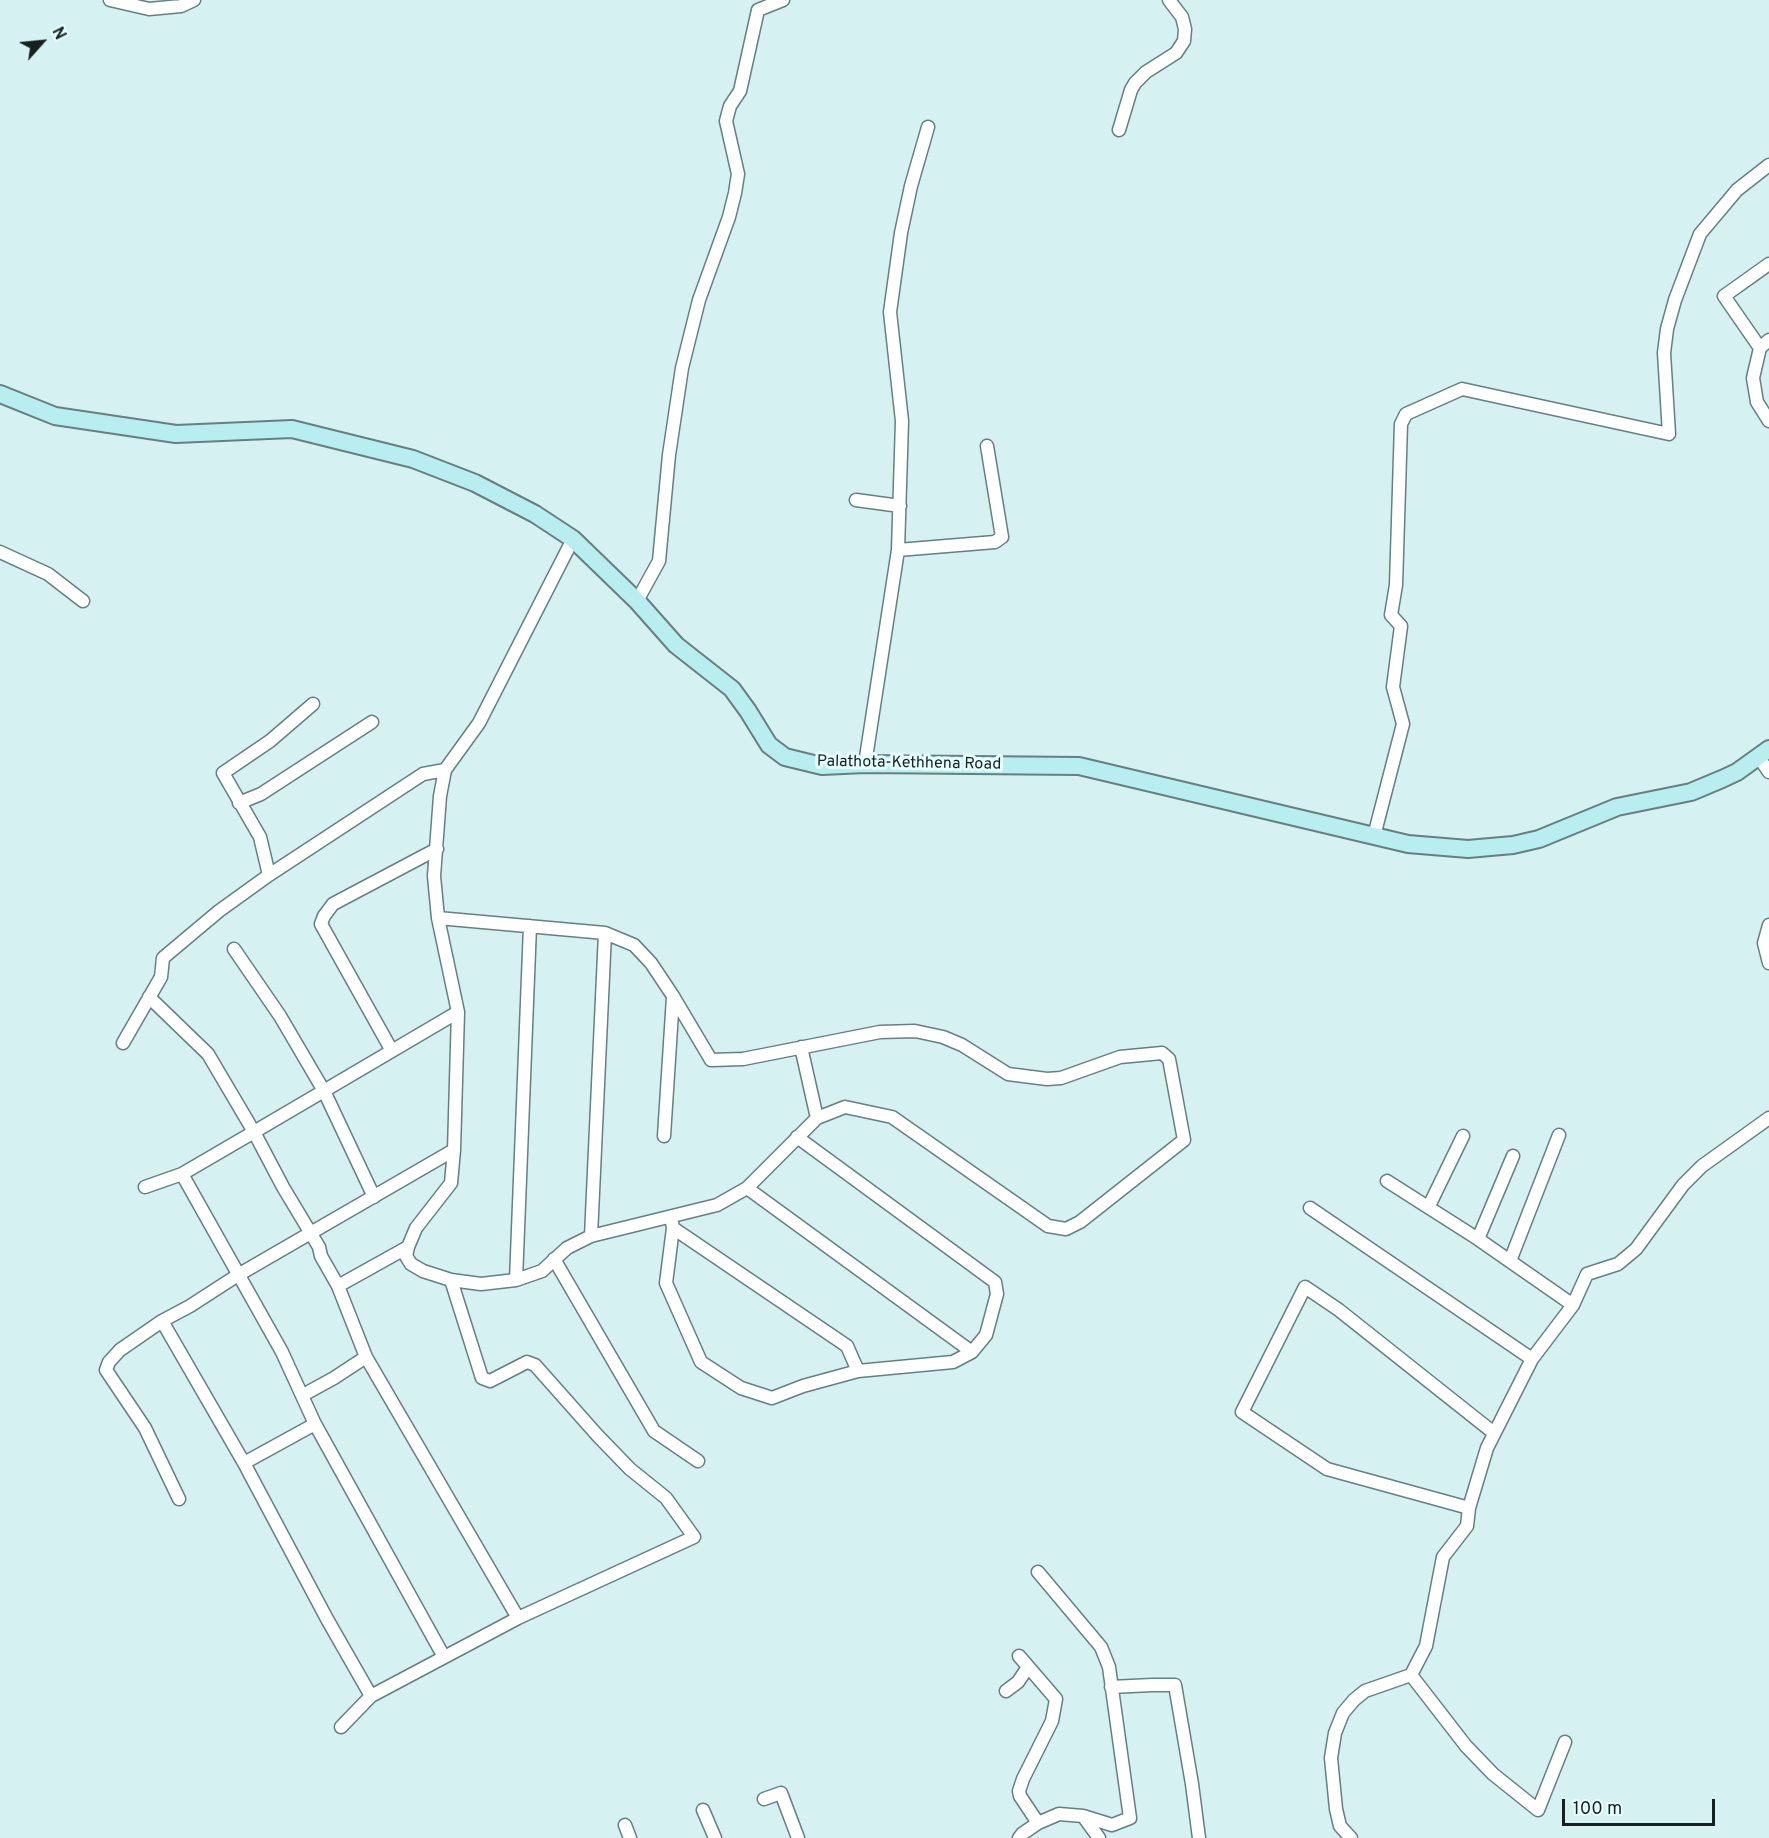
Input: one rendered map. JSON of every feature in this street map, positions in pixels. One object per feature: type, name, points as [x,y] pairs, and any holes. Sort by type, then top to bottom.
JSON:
[{"type":"street","points":[[110,0],[149,9],[181,6],[194,0]]},
{"type":"street","points":[[637,602],[659,561],[669,455],[682,368],[699,300],[729,218],[735,193],[738,174],[726,121],[730,106],[740,91],[758,10],[783,0]]},
{"type":"street","points":[[1119,130],[1131,90],[1136,83],[1146,72],[1176,53],[1184,41],[1185,29],[1182,17],[1169,0]]},
{"type":"street","points":[[865,764],[898,550],[902,422],[890,312],[901,233],[911,186],[928,127]]},
{"type":"street","points":[[1374,836],[1403,724],[1393,687],[1401,626],[1391,615],[1396,585],[1401,424],[1406,414],[1462,389],[1669,434],[1665,353],[1667,329],[1675,300],[1700,234],[1737,190],[1769,165]]},
{"type":"street","points":[[1769,264],[1724,296],[1765,344],[1753,378],[1757,402],[1769,421]]},
{"type":"street","name":"Palathota-Kethhena Road","points":[[0,393],[55,416],[176,434],[292,429],[413,459],[475,483],[535,514],[573,539],[637,602],[676,645],[732,689],[769,744],[785,757],[822,766],[865,764],[1079,766],[1408,844],[1445,849],[1468,849],[1513,845],[1539,839],[1617,807],[1691,792],[1737,772],[1764,752]]},
{"type":"street","points":[[898,550],[995,542],[1002,537],[987,446]]},
{"type":"street","points":[[856,500],[900,506]]},
{"type":"street","points":[[438,918],[605,933],[634,945],[651,963],[711,1060],[743,1059],[880,1032],[915,1031],[943,1037],[962,1045],[1008,1074],[1047,1079],[1061,1078],[1120,1057],[1162,1053],[1169,1059],[1184,1140],[1080,1222],[1066,1229],[1048,1226],[892,1117],[845,1107],[817,1118],[747,1188],[717,1205],[672,1222],[591,1236],[567,1248],[542,1270],[516,1280],[481,1284],[451,1280],[423,1271],[411,1264],[406,1257],[416,1228],[451,1183],[454,1150],[458,1012],[438,918],[434,876],[440,796],[445,770],[479,723],[573,539]]},
{"type":"street","points":[[0,552],[48,574],[83,601]]},
{"type":"street","points":[[268,876],[260,837],[223,773],[270,741],[313,704]]},
{"type":"street","points":[[240,802],[261,794],[372,722]]},
{"type":"street","points":[[1764,752],[1769,772]]},
{"type":"street","points":[[123,1043],[160,977],[163,958],[219,911],[268,876],[423,774],[445,770]]},
{"type":"street","points":[[392,1052],[321,924],[333,904],[436,849]]},
{"type":"street","points":[[1769,925],[1764,943],[1769,963]]},
{"type":"street","points":[[516,1280],[530,926]]},
{"type":"street","points":[[591,1236],[605,933]]},
{"type":"street","points":[[234,949],[280,1016],[324,1091],[374,1197]]},
{"type":"street","points":[[664,1136],[673,996]]},
{"type":"street","points":[[149,997],[208,1054],[311,1233],[338,1286],[366,1358],[518,1618]]},
{"type":"street","points":[[145,1187],[182,1174],[458,1012]]},
{"type":"street","points":[[801,1047],[817,1118]]},
{"type":"street","points":[[1352,1838],[1340,1826],[1336,1809],[1331,1758],[1335,1733],[1343,1713],[1365,1691],[1411,1675],[1426,1646],[1443,1557],[1467,1526],[1469,1508],[1487,1448],[1532,1359],[1573,1305],[1587,1274],[1618,1264],[1636,1249],[1683,1185],[1702,1166],[1769,1118]]},
{"type":"street","points":[[1510,1261],[1559,1135]]},
{"type":"street","points":[[1429,1206],[1463,1136]]},
{"type":"street","points":[[672,1222],[666,1282],[701,1362],[741,1388],[772,1398],[803,1386],[858,1371],[953,1362],[972,1352],[986,1335],[998,1294],[995,1282],[797,1137]]},
{"type":"street","points":[[179,1499],[146,1428],[106,1370],[109,1362],[120,1350],[162,1321],[454,1150]]},
{"type":"street","points":[[1478,1239],[1513,1156]]},
{"type":"street","points":[[182,1174],[238,1275],[244,1281],[282,1352],[315,1424],[444,1657]]},
{"type":"street","points":[[1387,1181],[1429,1206],[1573,1305]]},
{"type":"street","points":[[747,1188],[972,1352]]},
{"type":"street","points":[[1310,1208],[1532,1359]]},
{"type":"street","points":[[672,1222],[847,1346],[858,1371]]},
{"type":"street","points":[[338,1286],[408,1247]]},
{"type":"street","points":[[554,1259],[654,1431],[698,1461]]},
{"type":"street","points":[[341,1727],[371,1696],[518,1618],[694,1537],[666,1498],[630,1469],[535,1365],[527,1362],[490,1381],[482,1378],[451,1280]]},
{"type":"street","points":[[1469,1508],[1327,1469],[1242,1412],[1305,1287],[1339,1310],[1494,1433]]},
{"type":"street","points":[[162,1321],[244,1463],[371,1696]]},
{"type":"street","points":[[303,1395],[366,1358]]},
{"type":"street","points":[[244,1463],[315,1424]]},
{"type":"street","points":[[1019,1838],[1038,1823],[1059,1814],[1083,1816],[1112,1825],[1130,1818],[1108,1667],[1101,1647],[1038,1572]]},
{"type":"street","points":[[1019,1656],[1056,1699],[1052,1721],[1019,1791],[1038,1823]]},
{"type":"street","points":[[1006,1691],[1018,1682],[1028,1667]]},
{"type":"street","points":[[1411,1675],[1466,1746],[1493,1774],[1539,1810],[1565,1742]]},
{"type":"street","points":[[1110,1687],[1175,1685],[1192,1785],[1198,1838]]},
{"type":"street","points":[[764,1799],[782,1793],[798,1838]]},
{"type":"street","points":[[703,1810],[715,1838]]},
{"type":"street","points":[[1083,1816],[1099,1838]]},
{"type":"street","points":[[625,1825],[630,1838]]}]
